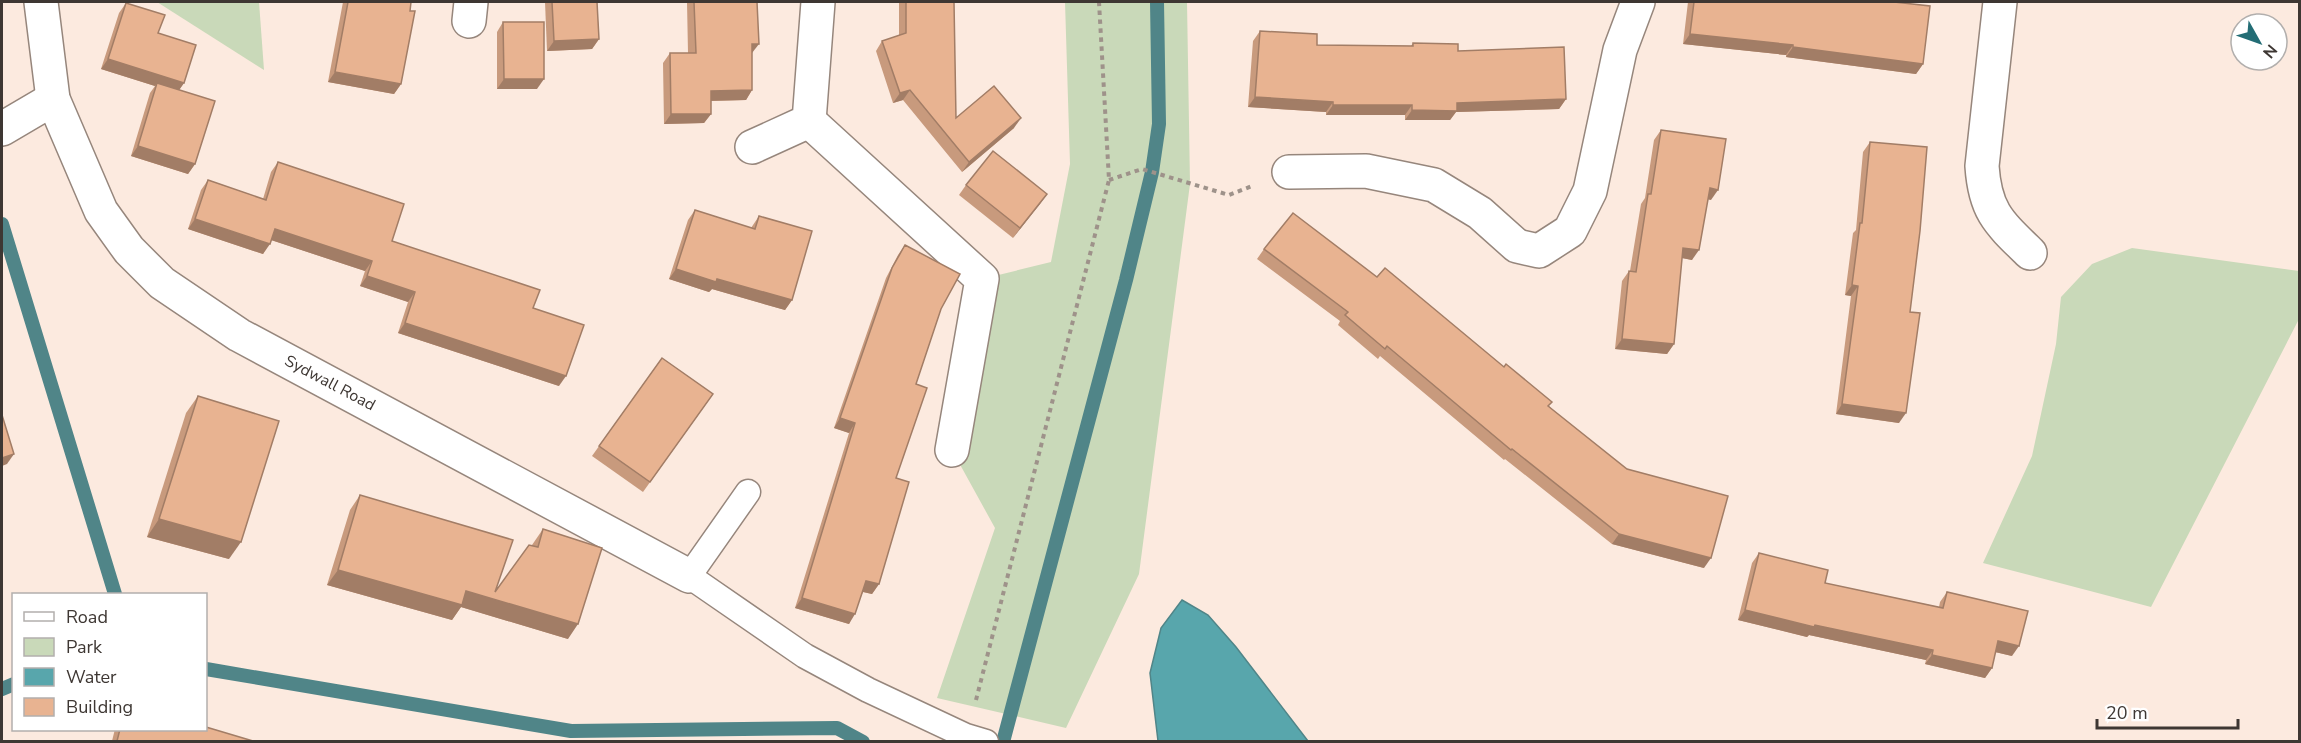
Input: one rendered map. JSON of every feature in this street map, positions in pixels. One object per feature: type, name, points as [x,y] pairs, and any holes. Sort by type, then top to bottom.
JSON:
[{"type":"street","name":"Sydwall Road","points":[[41,2],[53,99],[100,211],[129,250],[162,283],[239,335],[689,576]]},
{"type":"street","points":[[809,120],[818,2]]},
{"type":"street","points":[[1289,172],[1365,171],[1434,185],[1480,213],[1517,246],[1539,251],[1570,231],[1590,191],[1620,50],[1638,2]]},
{"type":"street","points":[[2000,2],[1982,166],[1984,191],[2000,224],[2030,253]]},
{"type":"street","points":[[2,129],[53,99]]},
{"type":"street","points":[[752,147],[809,120]]},
{"type":"street","points":[[809,120],[982,279],[952,450]]},
{"type":"lane","points":[[748,492],[689,576],[805,656],[868,690],[975,738]]},
{"type":"path","points":[[975,738],[1109,180],[1099,2]]},
{"type":"path","points":[[1109,180],[1142,169],[1229,195],[1289,172]]},
{"type":"green space","points":[[157,2],[259,2],[264,70]]},
{"type":"green space","points":[[1065,2],[1187,2],[1190,184],[1139,574],[1066,728],[937,698],[995,528],[952,450],[982,279],[1051,262],[1070,164]]},
{"type":"green space","points":[[2132,248],[2299,271],[2299,319],[2151,607],[1983,563],[2032,456],[2056,344],[2061,297],[2092,264]]},
{"type":"water","points":[[1182,600],[1208,615],[1236,647],[1308,741],[1158,741],[1150,673],[1161,628]]},
{"type":"building","points":[[348,2],[411,2],[410,11],[415,11],[401,84],[335,72]]},
{"type":"building","points":[[552,2],[597,2],[599,39],[554,41]]},
{"type":"building","points":[[694,2],[757,2],[759,44],[752,44],[752,90],[711,91],[711,114],[671,114],[670,53],[696,53]]},
{"type":"building","points":[[906,2],[954,2],[956,118],[994,86],[1021,118],[969,162],[910,90],[900,93],[882,41],[906,33]]},
{"type":"building","points":[[1694,2],[1894,2],[1930,6],[1923,64],[1793,47],[1793,45],[1690,34]]},
{"type":"building","points":[[126,3],[165,15],[158,33],[196,45],[184,83],[108,59]]},
{"type":"building","points":[[503,22],[544,22],[544,79],[504,79]]},
{"type":"building","points":[[1260,31],[1317,34],[1317,45],[1458,44],[1458,51],[1564,47],[1566,99],[1457,103],[1457,111],[1412,110],[1412,105],[1333,105],[1333,102],[1255,97]]},
{"type":"building","points":[[157,83],[215,101],[195,164],[138,146]]},
{"type":"building","points":[[1661,130],[1726,139],[1718,190],[1710,188],[1699,250],[1683,248],[1674,344],[1622,339],[1629,271],[1636,272]]},
{"type":"building","points":[[1870,142],[1927,147],[1910,312],[1920,313],[1906,413],[1842,404],[1858,286],[1852,285],[1860,223],[1862,223]]},
{"type":"building","points":[[993,151],[1047,194],[1020,228],[966,185]]},
{"type":"building","points":[[278,162],[404,204],[392,241],[540,290],[533,308],[584,325],[566,376],[405,323],[415,292],[367,276],[372,261],[275,229],[270,244],[195,219],[208,180],[266,200]]},
{"type":"building","points":[[695,210],[755,229],[759,216],[812,231],[792,300],[717,279],[716,282],[676,269]]},
{"type":"building","points":[[1293,213],[1377,277],[1385,268],[1504,367],[1506,364],[1552,402],[1548,406],[1627,469],[1728,496],[1711,558],[1619,534],[1511,450],[1387,346],[1385,349],[1345,315],[1348,312],[1264,249]]},
{"type":"building","points":[[905,245],[960,274],[941,309],[916,384],[927,388],[896,478],[909,482],[879,584],[866,581],[855,614],[802,598],[855,423],[840,418],[892,268]]},
{"type":"building","points":[[662,358],[713,394],[650,482],[599,446]]},
{"type":"building","points":[[198,396],[279,421],[241,542],[159,519]]},
{"type":"building","points":[[2,415],[14,454],[2,458]]},
{"type":"building","points":[[360,495],[513,540],[495,592],[529,545],[538,547],[543,529],[602,548],[578,624],[466,591],[462,605],[338,570]]},
{"type":"building","points":[[1759,553],[1828,570],[1825,583],[1943,608],[1947,592],[2028,611],[2019,646],[1998,641],[1992,668],[1932,655],[1933,650],[1815,625],[1814,627],[1745,610]]},
{"type":"building","points":[[207,727],[253,741],[117,741],[120,731],[207,731]]},
{"type":"waterway","points":[[1003,742],[1126,280],[1152,172],[1159,124],[1157,2]]},
{"type":"waterway","points":[[2,224],[115,593]]},
{"type":"waterway","points":[[207,669],[571,731],[837,728],[863,742]]},
{"type":"waterway","points":[[2,689],[12,685]]}]
